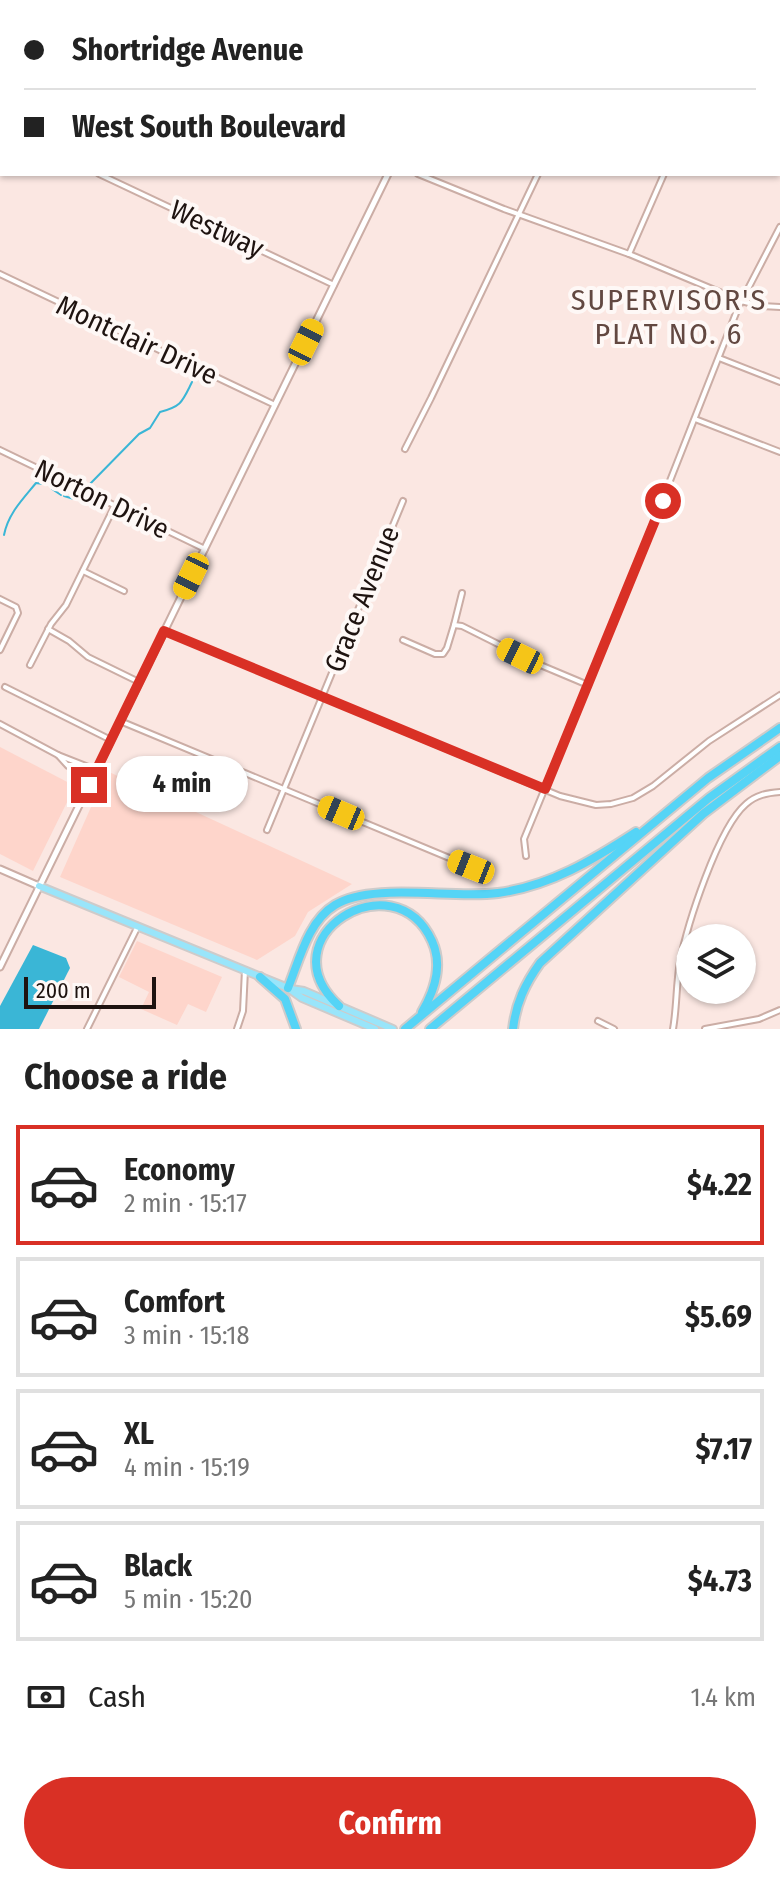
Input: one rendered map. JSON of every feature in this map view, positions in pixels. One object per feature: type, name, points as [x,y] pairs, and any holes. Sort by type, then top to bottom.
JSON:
[{"type":"highway","points":[[405,1029],[673,807],[780,728]]},
{"type":"highway","points":[[430,1029],[697,807],[780,747]]},
{"type":"highway","points":[[513,1029],[516,1007],[524,987],[540,963],[703,814],[780,756]]},
{"type":"highway","points":[[288,988],[319,918],[345,900],[378,894],[471,895],[514,890],[585,864],[673,807]]},
{"type":"highway","points":[[339,1006],[322,988],[318,976],[319,943],[325,932],[344,915],[362,907],[383,906],[411,916],[433,944],[437,962],[435,983],[418,1018]]},
{"type":"highway","points":[[260,977],[285,999],[296,1029]]},
{"type":"main road","points":[[39,886],[260,977],[304,991],[376,1027]]},
{"type":"main road","points":[[288,988],[302,998],[376,1027],[393,1029]]},
{"type":"street","name":"Westway","points":[[103,176],[334,285]]},
{"type":"street","points":[[0,967],[387,176]]},
{"type":"street","points":[[423,176],[518,215],[629,254],[741,301],[780,307]]},
{"type":"street","points":[[405,449],[537,176]]},
{"type":"street","points":[[629,254],[663,176]]},
{"type":"street","points":[[526,856],[524,839],[741,301],[780,227]]},
{"type":"street","name":"Montclair Drive","points":[[0,274],[275,405]]},
{"type":"street","points":[[719,358],[780,382]]},
{"type":"street","points":[[695,419],[780,452]]},
{"type":"street","name":"Norton Drive","points":[[0,450],[205,549]]},
{"type":"street","name":"Grace Avenue","points":[[267,830],[403,501]]},
{"type":"street","points":[[30,665],[48,629],[66,605],[115,505]]},
{"type":"street","points":[[83,571],[124,591]]},
{"type":"street","points":[[403,640],[435,654],[443,654],[462,593]]},
{"type":"street","points":[[0,599],[16,607],[18,613],[0,650]]},
{"type":"street","points":[[454,625],[470,629],[532,662],[588,685]]},
{"type":"street","points":[[48,629],[88,657],[139,682]]},
{"type":"street","points":[[164,631],[545,789],[596,805],[633,798],[709,741],[780,695]]},
{"type":"street","points":[[5,687],[111,740]]},
{"type":"street","points":[[120,721],[471,867]]},
{"type":"street","points":[[0,724],[58,755],[96,770]]},
{"type":"street","points":[[58,755],[68,766],[92,778]]},
{"type":"street","points":[[673,1029],[681,958],[700,891],[736,815],[750,801],[780,792]]},
{"type":"street","points":[[0,869],[39,886]]},
{"type":"street","points":[[87,1029],[138,926]]},
{"type":"street","points":[[237,1029],[243,1011],[245,970]]},
{"type":"street","points":[[705,1029],[759,1019],[780,1010]]},
{"type":"street","points":[[598,1021],[614,1029]]},
{"type":"shaded area","points":[[0,747],[75,786],[33,871],[0,854]]},
{"type":"shaded area","points":[[107,771],[352,884],[308,912],[295,936],[257,960],[60,877]]},
{"type":"shaded area","points":[[137,941],[222,977],[206,1012],[188,1004],[177,1025],[141,1009],[149,992],[119,977]]},
{"type":"water","points":[[33,945],[66,958],[70,968],[39,1029],[0,1029],[0,1006]]},
{"type":"waterway","points":[[86,488],[139,434],[150,428],[160,412],[180,402],[192,382]]},
{"type":"waterway","points":[[4,535],[21,501],[36,483],[43,484]]},
{"type":"waterway","points":[[52,489],[61,495]]},
{"type":"waterway","points":[[64,496],[74,499],[81,493]]},
{"type":"district","name":"SUPERVISOR'S PLAT NO. 6","points":[[669,317]]},
{"type":"route","points":[[89,785],[164,631],[545,789],[663,501]]}]
